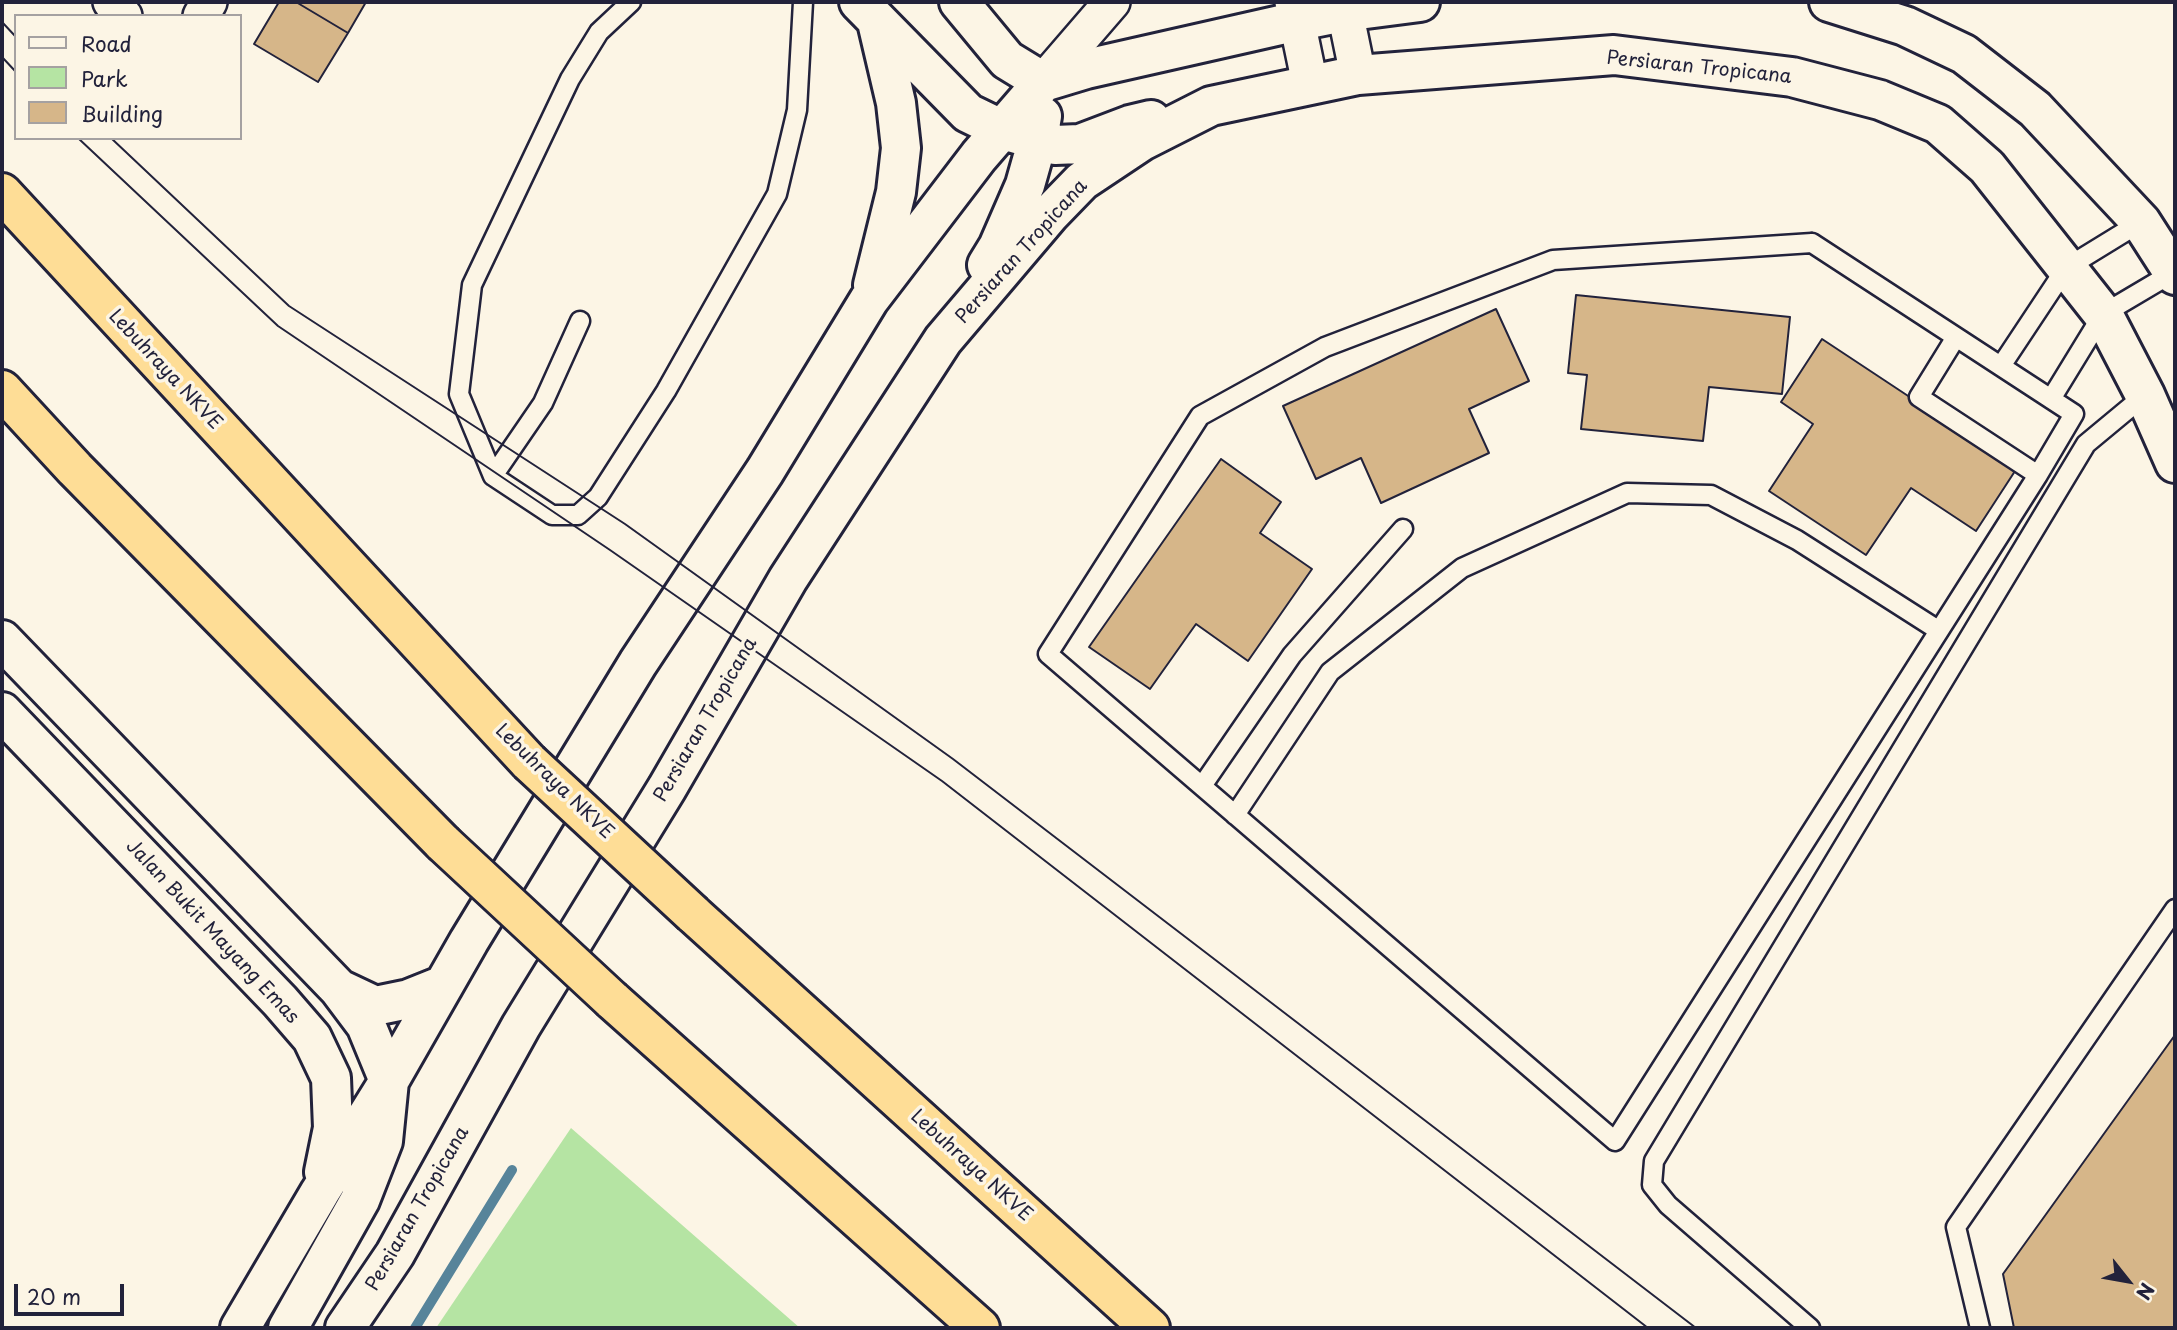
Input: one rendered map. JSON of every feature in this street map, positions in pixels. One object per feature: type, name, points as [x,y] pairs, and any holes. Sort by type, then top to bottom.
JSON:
[{"type":"highway","name":"Lebuhraya NKVE","points":[[2,193],[529,762],[1150,1328]]},
{"type":"highway","points":[[2,390],[85,479],[443,844],[612,1000],[980,1328]]},
{"type":"main road","points":[[959,2],[1007,60],[1043,82],[1296,12],[1420,2]]},
{"type":"main road","points":[[1829,2],[1905,26],[1964,54],[2035,109],[2141,222],[2175,274]]},
{"type":"main road","points":[[867,11],[968,113],[1021,135],[1055,145],[1080,144],[1130,125],[1211,106]]},
{"type":"main road","points":[[867,11],[896,103],[901,148],[896,192],[869,300]]},
{"type":"main road","name":"Persiaran Tropicana","points":[[345,1328],[395,1254],[521,1026],[667,788],[788,579],[943,340],[1050,214],[1082,181],[1142,141],[1211,106],[1358,75],[1614,55],[1792,77],[1880,100],[1938,124],[1987,167],[2103,314],[2145,395],[2175,463]]},
{"type":"main road","points":[[943,340],[998,247],[1026,185],[1021,135],[1043,82]]},
{"type":"main road","points":[[240,1328],[638,663],[765,471],[869,300],[979,156],[1021,135]]},
{"type":"main road","points":[[2,640],[339,989],[366,1025],[389,1080],[383,1141],[360,1200],[288,1328]]},
{"type":"main road","name":"Jalan Bukit Mayang Emas","points":[[2,712],[312,1038],[331,1078],[333,1115],[333,1128],[320,1192]]},
{"type":"main road","points":[[339,989],[375,1006],[409,999],[444,985]]},
{"type":"street","points":[[1043,82],[1112,2]]},
{"type":"street","points":[[1343,7],[1358,75]]},
{"type":"street","points":[[1296,12],[1310,84]]},
{"type":"lane","points":[[631,2],[599,32],[570,79],[472,285],[459,394],[493,476],[552,515],[578,515],[598,498],[666,391],[777,194],[797,110],[803,2]]},
{"type":"lane","points":[[2001,366],[2066,268],[2141,222]]},
{"type":"lane","points":[[1812,243],[2001,366],[2074,414],[2038,475],[1615,1141],[1048,654],[1200,416],[1325,347],[1553,260],[1812,243]]},
{"type":"lane","points":[[2051,399],[2103,314],[2175,274]]},
{"type":"lane","points":[[493,476],[543,404],[580,321]]},
{"type":"lane","points":[[1956,337],[1919,397],[2038,475]]},
{"type":"lane","points":[[1810,1328],[1668,1205],[1652,1185],[1654,1161],[2086,444],[2145,395]]},
{"type":"lane","points":[[1235,815],[1330,673],[1462,568],[1627,493],[1711,495],[1797,540],[1938,630]]},
{"type":"lane","points":[[1202,786],[1292,655],[1404,529]]},
{"type":"lane","points":[[1980,1328],[1956,1227],[2175,909]]},
{"type":"green space","points":[[571,1128],[800,1328],[436,1328]]},
{"type":"building","points":[[279,2],[296,2],[348,33],[318,82],[254,44]]},
{"type":"building","points":[[296,2],[366,2],[348,33]]},
{"type":"building","points":[[1576,295],[1790,317],[1782,394],[1709,387],[1703,441],[1581,429],[1587,375],[1568,373]]},
{"type":"building","points":[[1496,309],[1529,381],[1469,409],[1489,453],[1381,503],[1361,458],[1316,479],[1283,406]]},
{"type":"building","points":[[1822,339],[2017,468],[1976,531],[1911,488],[1866,555],[1769,491],[1813,424],[1781,402]]},
{"type":"building","points":[[1221,459],[1281,502],[1260,533],[1312,569],[1248,661],[1196,624],[1150,689],[1089,647]]},
{"type":"building","points":[[2175,1035],[2175,1328],[2014,1328],[2003,1274]]},
{"type":"waterway","points":[[415,1328],[512,1170]]},
{"type":"tram line","points":[[2,22],[14,35]]},
{"type":"tram line","points":[[2,57],[14,70]]},
{"type":"tram line","points":[[80,140],[278,326],[610,550],[942,781],[1648,1328]]},
{"type":"tram line","points":[[113,140],[289,306],[625,524],[953,759],[1696,1328]]}]
